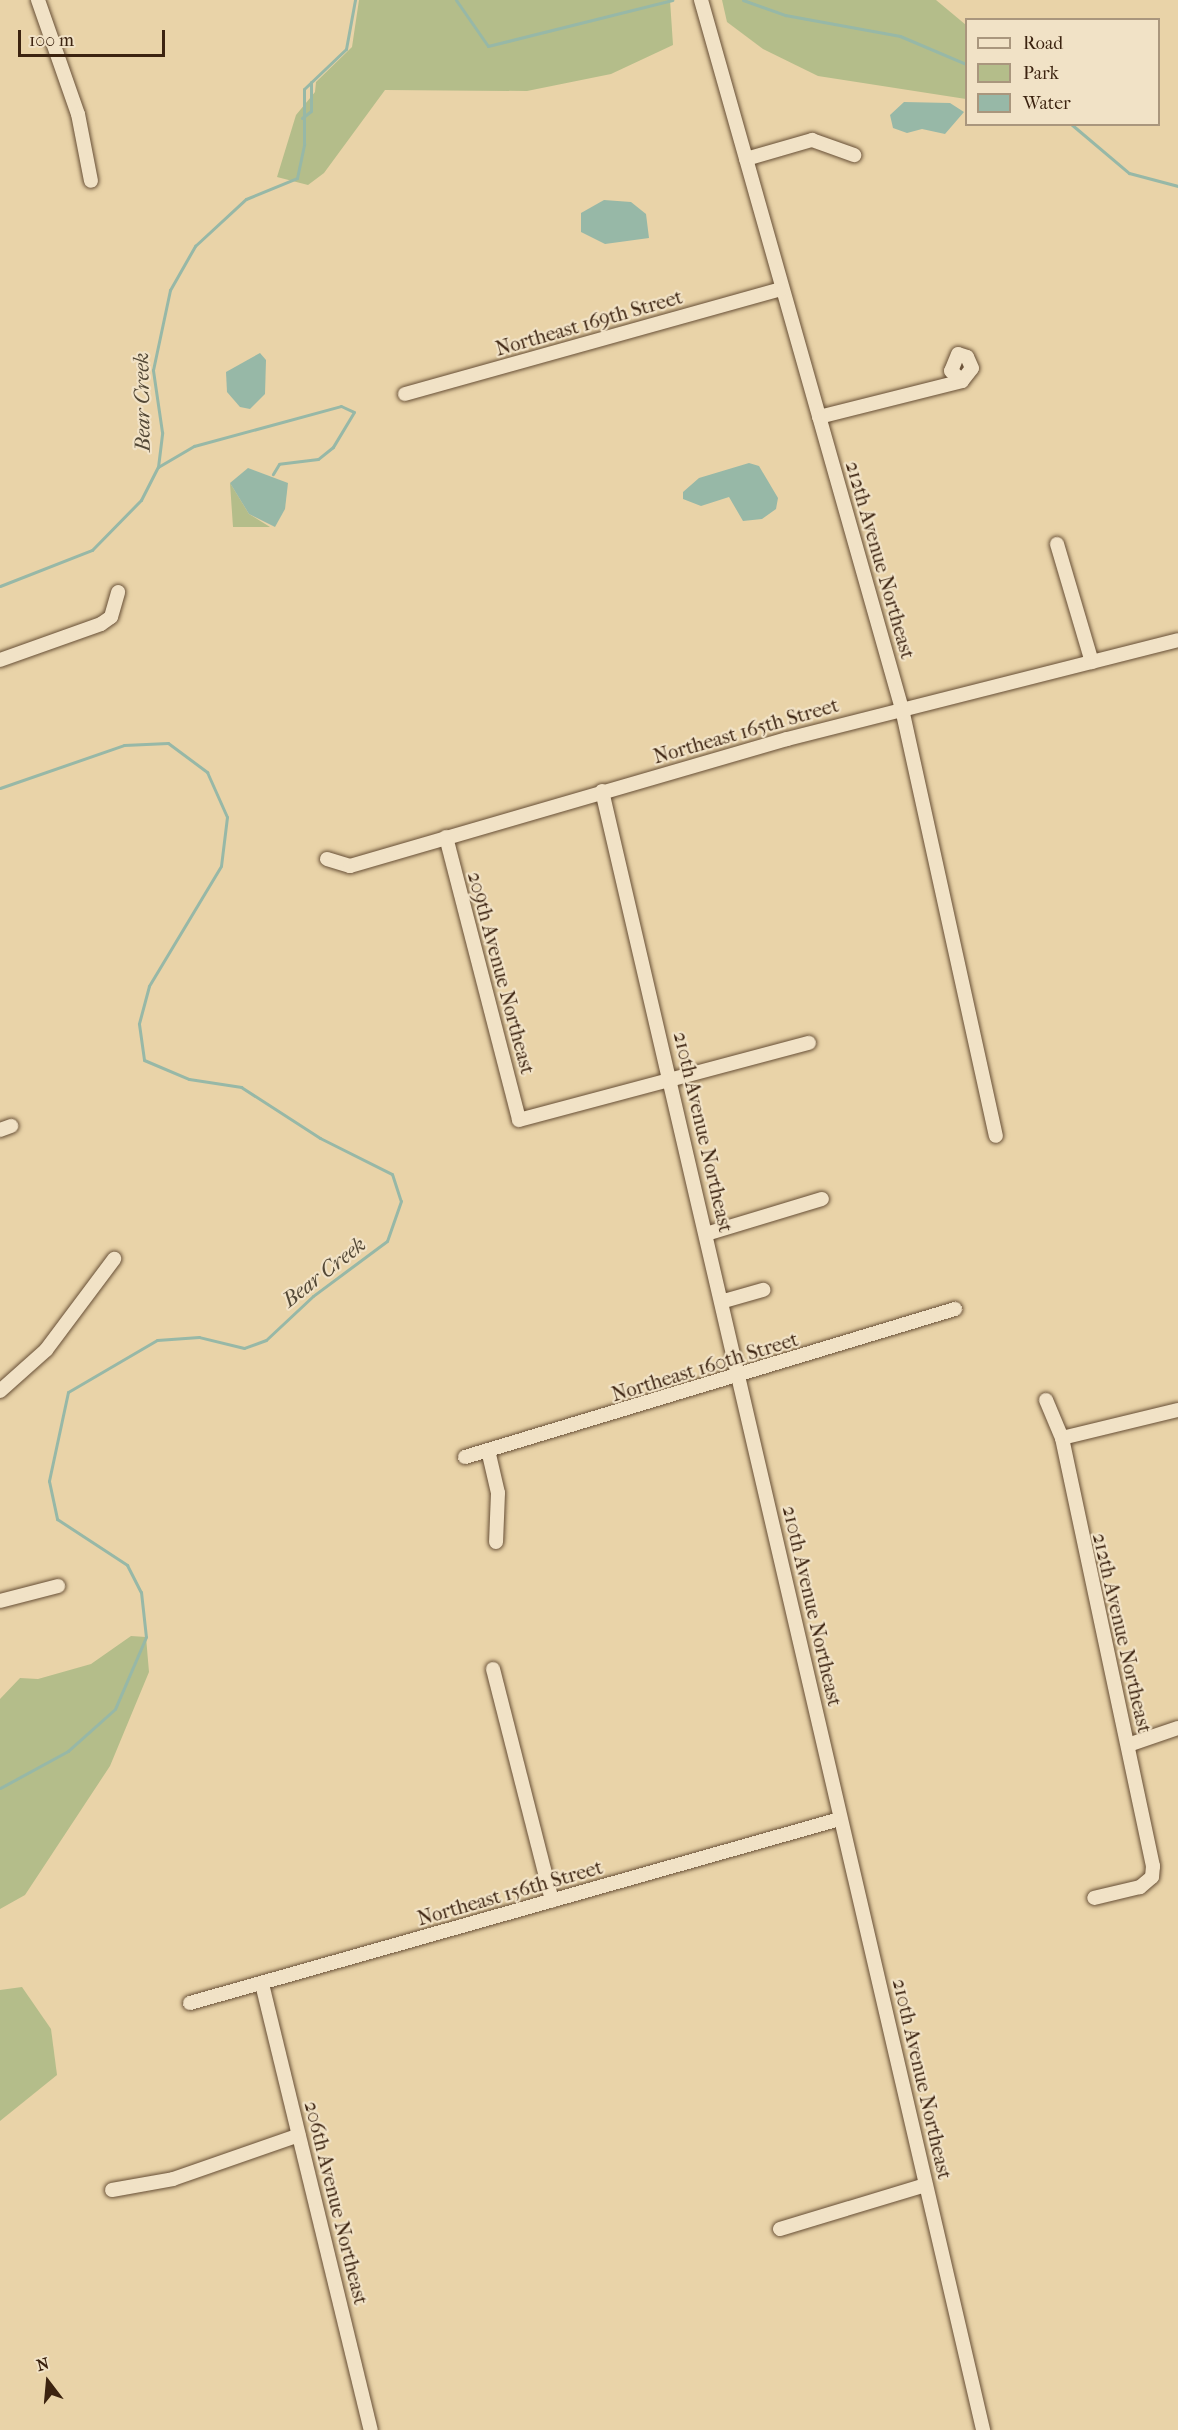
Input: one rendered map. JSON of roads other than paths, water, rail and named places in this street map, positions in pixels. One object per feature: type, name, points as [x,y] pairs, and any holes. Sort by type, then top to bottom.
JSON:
[{"type":"street","points":[[38,0],[78,114],[91,181]]},
{"type":"street","name":"212th Avenue Northeast","points":[[701,0],[902,709],[996,1136]]},
{"type":"street","points":[[746,159],[812,140],[854,155]]},
{"type":"street","name":"Northeast 169th Street","points":[[405,394],[782,289]]},
{"type":"street","points":[[819,417],[962,381]]},
{"type":"street","points":[[1057,544],[1092,662]]},
{"type":"street","points":[[0,660],[101,624],[111,617],[118,591]]},
{"type":"street","name":"Northeast 165th Street","points":[[327,859],[350,866],[602,791],[902,709],[1178,640]]},
{"type":"street","name":"210th Avenue Northeast","points":[[602,791],[706,1234],[724,1301],[840,1819],[982,2430]]},
{"type":"street","name":"209th Avenue Northeast","points":[[446,837],[519,1120],[671,1079]]},
{"type":"street","points":[[671,1079],[809,1043]]},
{"type":"street","points":[[706,1234],[822,1199]]},
{"type":"street","points":[[0,1391],[46,1350],[114,1260]]},
{"type":"street","points":[[724,1301],[763,1290]]},
{"type":"street","name":"Northeast 160th Street","points":[[465,1457],[740,1378],[955,1310]]},
{"type":"street","name":"212th Avenue Northeast","points":[[1046,1400],[1062,1438],[1128,1746],[1152,1877],[1140,1887],[1094,1898]]},
{"type":"street","points":[[1062,1438],[1178,1410]]},
{"type":"street","points":[[488,1450],[498,1494],[496,1542]]},
{"type":"street","points":[[0,1601],[58,1586]]},
{"type":"street","points":[[493,1669],[552,1901]]},
{"type":"street","points":[[1128,1746],[1178,1728]]},
{"type":"street","name":"Northeast 156th Street","points":[[190,2003],[840,1819]]},
{"type":"street","name":"206th Avenue Northeast","points":[[262,1984],[371,2430]]},
{"type":"street","points":[[112,2190],[173,2179],[299,2135]]},
{"type":"street","points":[[780,2229],[926,2185]]},
{"type":"water","points":[[904,102],[950,103],[964,112],[945,134],[922,129],[907,133],[893,128],[890,115]]},
{"type":"water","points":[[604,200],[631,202],[646,214],[649,238],[605,244],[581,232],[581,213]]},
{"type":"water","points":[[260,353],[266,360],[265,394],[250,409],[240,407],[227,392],[226,372]]},
{"type":"water","points":[[749,463],[759,466],[778,498],[776,509],[762,519],[743,521],[729,497],[701,506],[683,499],[683,492],[699,478]]},
{"type":"water","points":[[248,468],[288,483],[285,509],[275,527],[249,514],[230,483]]},
{"type":"waterway","name":"Bear Creek","points":[[0,586],[92,550],[141,500],[158,467],[162,432],[153,370],[170,290],[195,246],[246,199],[297,178],[304,144],[304,89],[346,49],[355,0]]},
{"type":"waterway","points":[[456,0],[488,46],[672,0]]},
{"type":"waterway","points":[[743,0],[785,15],[900,36],[965,64]]},
{"type":"waterway","points":[[302,118],[311,111],[311,82]]},
{"type":"waterway","points":[[1073,126],[1129,173],[1178,186]]},
{"type":"waterway","points":[[158,467],[194,446],[341,406],[354,412],[333,447],[318,459],[279,464],[273,474]]},
{"type":"waterway","name":"Bear Creek","points":[[0,788],[124,745],[168,743],[207,772],[227,817],[221,866],[149,986],[139,1024],[144,1060],[189,1079],[241,1087],[320,1138],[392,1174],[401,1201],[387,1241],[313,1296],[266,1340],[244,1348],[199,1337],[157,1340],[68,1392],[49,1481],[57,1519],[127,1565],[141,1592],[146,1637],[115,1709],[68,1751],[0,1788]]}]
